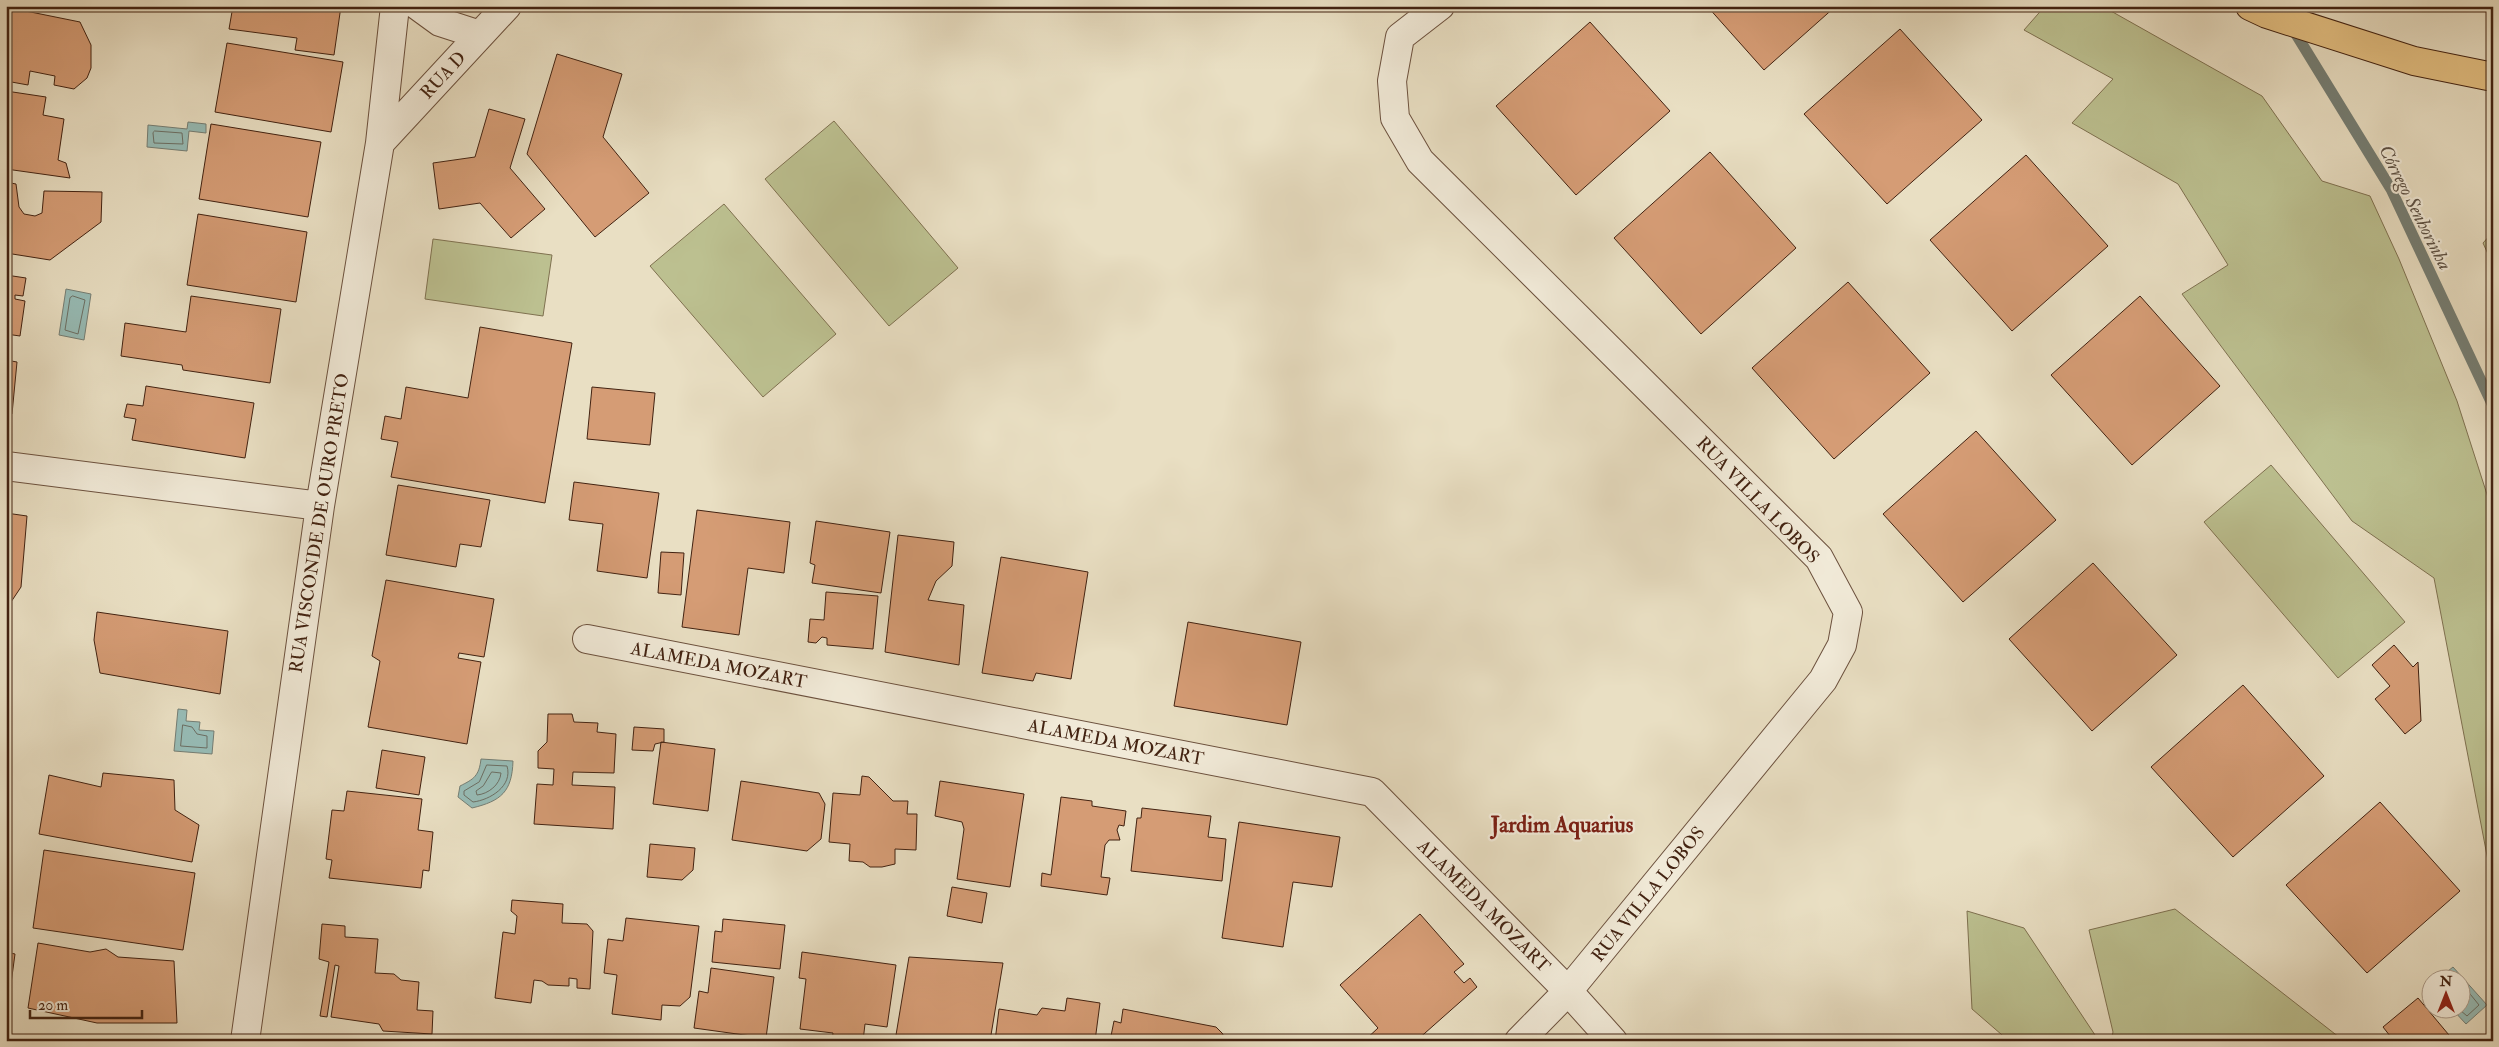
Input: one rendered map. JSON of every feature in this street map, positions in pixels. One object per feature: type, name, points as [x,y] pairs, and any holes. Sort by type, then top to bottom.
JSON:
[{"type":"main road","points":[[2250,6],[2267,14],[2414,61],[2493,77]]},
{"type":"street","name":"RUA VISCONDE DE OURO PRETO","points":[[245,1041],[320,506],[380,144],[395,6]]},
{"type":"street","points":[[418,6],[440,22],[480,35]]},
{"type":"street","name":"RUA D","points":[[380,144],[506,6]]},
{"type":"street","name":"RUA VILLA LOBOS","points":[[1440,6],[1400,37],[1392,81],[1395,118],[1420,161],[1819,558],[1848,612],[1842,645],[1823,680],[1568,991],[1519,1041]]},
{"type":"street","points":[[6,466],[320,506]]},
{"type":"street","name":"ALAMEDA MOZART","points":[[586,639],[1372,792],[1568,991],[1613,1041]]},
{"type":"green space","points":[[2045,6],[2102,6],[2262,96],[2322,181],[2370,196],[2399,259],[2457,401],[2493,513],[2493,887],[2434,578],[2352,521],[2182,294],[2228,265],[2178,184],[2072,123],[2113,79],[2024,30]]},
{"type":"green space","points":[[834,121],[958,268],[889,326],[765,179]]},
{"type":"green space","points":[[724,204],[836,334],[763,397],[650,266]]},
{"type":"green space","points":[[2493,232],[2493,265],[2483,243]]},
{"type":"green space","points":[[433,239],[552,255],[543,316],[425,299]]},
{"type":"green space","points":[[2271,465],[2405,622],[2338,678],[2204,522]]},
{"type":"green space","points":[[2175,909],[2344,1041],[2111,1041],[2113,1032],[2089,930]]},
{"type":"green space","points":[[1967,911],[2024,928],[2099,1041],[2009,1041],[1972,1009]]},
{"type":"water","points":[[188,122],[206,124],[206,133],[189,131],[187,151],[147,147],[148,125],[187,129]]},
{"type":"water","points":[[66,289],[91,294],[84,340],[59,335]]},
{"type":"water","points":[[178,709],[187,710],[186,721],[200,722],[199,730],[214,731],[212,754],[174,751]]},
{"type":"water","points":[[481,759],[513,761],[512,772],[503,794],[491,802],[472,808],[458,797],[460,786],[475,776]]},
{"type":"water","points":[[2472,988],[2487,1005],[2472,1019]]},
{"type":"water","points":[[2462,1020],[2470,1020],[2466,1024]]},
{"type":"building","points":[[233,6],[341,6],[334,55],[295,50],[297,38],[229,29]]},
{"type":"building","points":[[1707,6],[1836,6],[1764,70]]},
{"type":"building","points":[[6,7],[80,22],[91,45],[91,68],[87,78],[74,89],[54,85],[55,76],[30,71],[28,85],[6,81]]},
{"type":"building","points":[[1590,22],[1670,111],[1576,195],[1496,106]]},
{"type":"building","points":[[1900,29],[1982,120],[1887,204],[1804,114]]},
{"type":"building","points":[[227,43],[343,62],[331,132],[215,112]]},
{"type":"building","points":[[557,54],[622,74],[603,137],[649,193],[595,237],[527,154]]},
{"type":"building","points":[[6,91],[46,97],[43,115],[64,119],[58,160],[66,163],[70,178],[6,169]]},
{"type":"building","points":[[489,109],[525,119],[510,168],[545,209],[511,238],[480,203],[439,209],[433,163],[475,157]]},
{"type":"building","points":[[211,124],[321,142],[308,217],[199,199]]},
{"type":"building","points":[[1710,152],[1796,248],[1701,334],[1614,238]]},
{"type":"building","points":[[2026,155],[2108,246],[2012,331],[1930,240]]},
{"type":"building","points":[[6,182],[16,184],[19,207],[24,214],[35,216],[42,213],[44,191],[102,192],[101,222],[50,260],[6,253]]},
{"type":"building","points":[[198,214],[307,232],[296,302],[187,285]]},
{"type":"building","points":[[6,275],[26,278],[23,296],[15,295],[15,299],[25,301],[20,336],[6,334]]},
{"type":"building","points":[[1848,282],[1930,373],[1834,459],[1752,368]]},
{"type":"building","points":[[191,296],[281,309],[270,383],[183,370],[182,365],[121,356],[125,323],[186,332]]},
{"type":"building","points":[[2140,296],[2220,386],[2132,465],[2051,375]]},
{"type":"building","points":[[480,327],[572,343],[545,503],[391,477],[398,442],[381,439],[385,416],[401,419],[406,387],[468,398]]},
{"type":"building","points":[[6,360],[17,362],[12,414],[6,414]]},
{"type":"building","points":[[146,386],[254,403],[245,458],[132,440],[136,419],[124,417],[127,404],[143,406]]},
{"type":"building","points":[[592,387],[655,393],[650,445],[587,439]]},
{"type":"building","points":[[1976,431],[2056,520],[1963,602],[1883,514]]},
{"type":"building","points":[[574,482],[659,493],[647,578],[597,571],[603,524],[569,520]]},
{"type":"building","points":[[398,485],[490,500],[481,547],[460,544],[456,567],[386,555]]},
{"type":"building","points":[[697,510],[790,522],[784,573],[748,568],[739,635],[682,627]]},
{"type":"building","points":[[6,513],[27,516],[21,587],[7,608]]},
{"type":"building","points":[[816,521],[890,532],[881,593],[812,583],[815,565],[810,563]]},
{"type":"building","points":[[898,535],[954,542],[952,566],[936,581],[928,600],[964,605],[959,665],[885,652]]},
{"type":"building","points":[[661,552],[684,553],[681,595],[658,593]]},
{"type":"building","points":[[1001,557],[1088,572],[1071,679],[1036,673],[1033,681],[982,673]]},
{"type":"building","points":[[2093,563],[2177,655],[2092,731],[2009,639]]},
{"type":"building","points":[[386,580],[494,599],[484,657],[459,653],[458,658],[481,662],[467,744],[368,727],[380,661],[372,656]]},
{"type":"building","points":[[826,592],[878,596],[873,649],[827,645],[827,638],[822,637],[816,643],[808,642],[810,619],[824,620]]},
{"type":"building","points":[[97,612],[228,631],[220,694],[100,673],[94,640]]},
{"type":"building","points":[[1188,622],[1301,642],[1287,725],[1174,706]]},
{"type":"building","points":[[2394,645],[2413,667],[2418,662],[2421,721],[2405,734],[2375,699],[2390,686],[2372,665]]},
{"type":"building","points":[[2243,685],[2324,776],[2233,857],[2151,767]]},
{"type":"building","points":[[548,714],[572,714],[574,722],[598,723],[597,732],[616,734],[614,773],[573,772],[572,785],[615,787],[613,829],[534,824],[537,784],[553,785],[554,769],[538,768],[538,751],[547,742]]},
{"type":"building","points":[[634,727],[664,729],[664,742],[655,744],[653,751],[632,750]]},
{"type":"building","points":[[661,742],[715,749],[708,811],[653,804]]},
{"type":"building","points":[[382,750],[425,757],[419,795],[376,788]]},
{"type":"building","points":[[103,773],[174,780],[175,810],[199,825],[192,862],[39,834],[49,775],[101,787]]},
{"type":"building","points":[[862,776],[869,777],[893,801],[908,801],[907,814],[917,814],[916,850],[895,849],[895,864],[870,867],[863,862],[849,861],[850,844],[829,842],[833,793],[860,795]]},
{"type":"building","points":[[741,781],[819,793],[825,804],[821,839],[807,851],[732,840]]},
{"type":"building","points":[[940,781],[1024,794],[1010,887],[957,879],[964,829],[962,822],[935,816]]},
{"type":"building","points":[[347,791],[422,799],[418,830],[433,832],[429,871],[423,870],[421,888],[329,878],[332,860],[326,859],[332,810],[344,811]]},
{"type":"building","points":[[1061,797],[1092,801],[1092,806],[1126,811],[1124,826],[1119,825],[1117,830],[1120,840],[1109,840],[1105,845],[1101,877],[1110,878],[1107,895],[1041,886],[1042,873],[1051,875]]},
{"type":"building","points":[[2380,802],[2460,891],[2367,973],[2286,885]]},
{"type":"building","points":[[1142,808],[1211,816],[1208,837],[1226,839],[1222,881],[1131,871],[1137,818],[1141,818]]},
{"type":"building","points":[[1239,822],[1340,837],[1332,887],[1293,882],[1283,947],[1222,938]]},
{"type":"building","points":[[650,844],[695,848],[693,870],[682,880],[647,877]]},
{"type":"building","points":[[44,850],[195,873],[183,950],[33,928]]},
{"type":"building","points":[[952,887],[987,893],[982,923],[947,916]]},
{"type":"building","points":[[512,900],[563,904],[562,923],[587,924],[593,931],[590,989],[577,988],[577,979],[569,978],[569,986],[548,985],[542,981],[534,980],[531,1003],[495,998],[503,932],[515,934],[517,916],[511,911]]},
{"type":"building","points":[[1420,914],[1464,964],[1454,972],[1464,983],[1470,978],[1477,987],[1416,1041],[1364,1041],[1378,1028],[1340,985]]},
{"type":"building","points":[[626,918],[699,926],[690,997],[680,1006],[662,1005],[661,1020],[612,1014],[617,975],[604,973],[608,939],[623,941]]},
{"type":"building","points":[[723,919],[785,925],[780,969],[712,962],[715,931],[722,932]]},
{"type":"building","points":[[322,924],[345,926],[345,937],[378,939],[375,973],[394,974],[401,980],[419,982],[417,1010],[433,1011],[432,1034],[383,1031],[379,1024],[331,1017],[339,966],[335,965],[327,1017],[320,1016],[329,962],[319,959]]},
{"type":"building","points":[[38,943],[90,952],[106,949],[118,957],[174,961],[177,1023],[97,1023],[28,1008]]},
{"type":"building","points":[[6,952],[15,954],[8,1006],[6,1006]]},
{"type":"building","points":[[802,952],[896,965],[887,1027],[865,1024],[863,1041],[832,1041],[833,1033],[800,1029],[806,979],[799,978]]},
{"type":"building","points":[[909,957],[1003,963],[990,1041],[895,1041]]},
{"type":"building","points":[[711,968],[774,977],[766,1038],[694,1028],[699,991],[708,993]]},
{"type":"building","points":[[1067,998],[1100,1003],[1095,1041],[995,1041],[999,1009],[1037,1015],[1042,1008],[1065,1011]]},
{"type":"building","points":[[2418,998],[2422,1003],[2422,1020],[2436,1020],[2454,1041],[2394,1041],[2383,1027]]},
{"type":"building","points":[[1123,1009],[1216,1027],[1223,1034],[1222,1041],[1110,1041],[1114,1021],[1121,1023]]},
{"type":"waterway","name":"Córrego Senhorinha","points":[[2291,26],[2391,189],[2493,406]]},
{"type":"district","name":"Jardim Aquarius","points":[[1562,824]]}]
